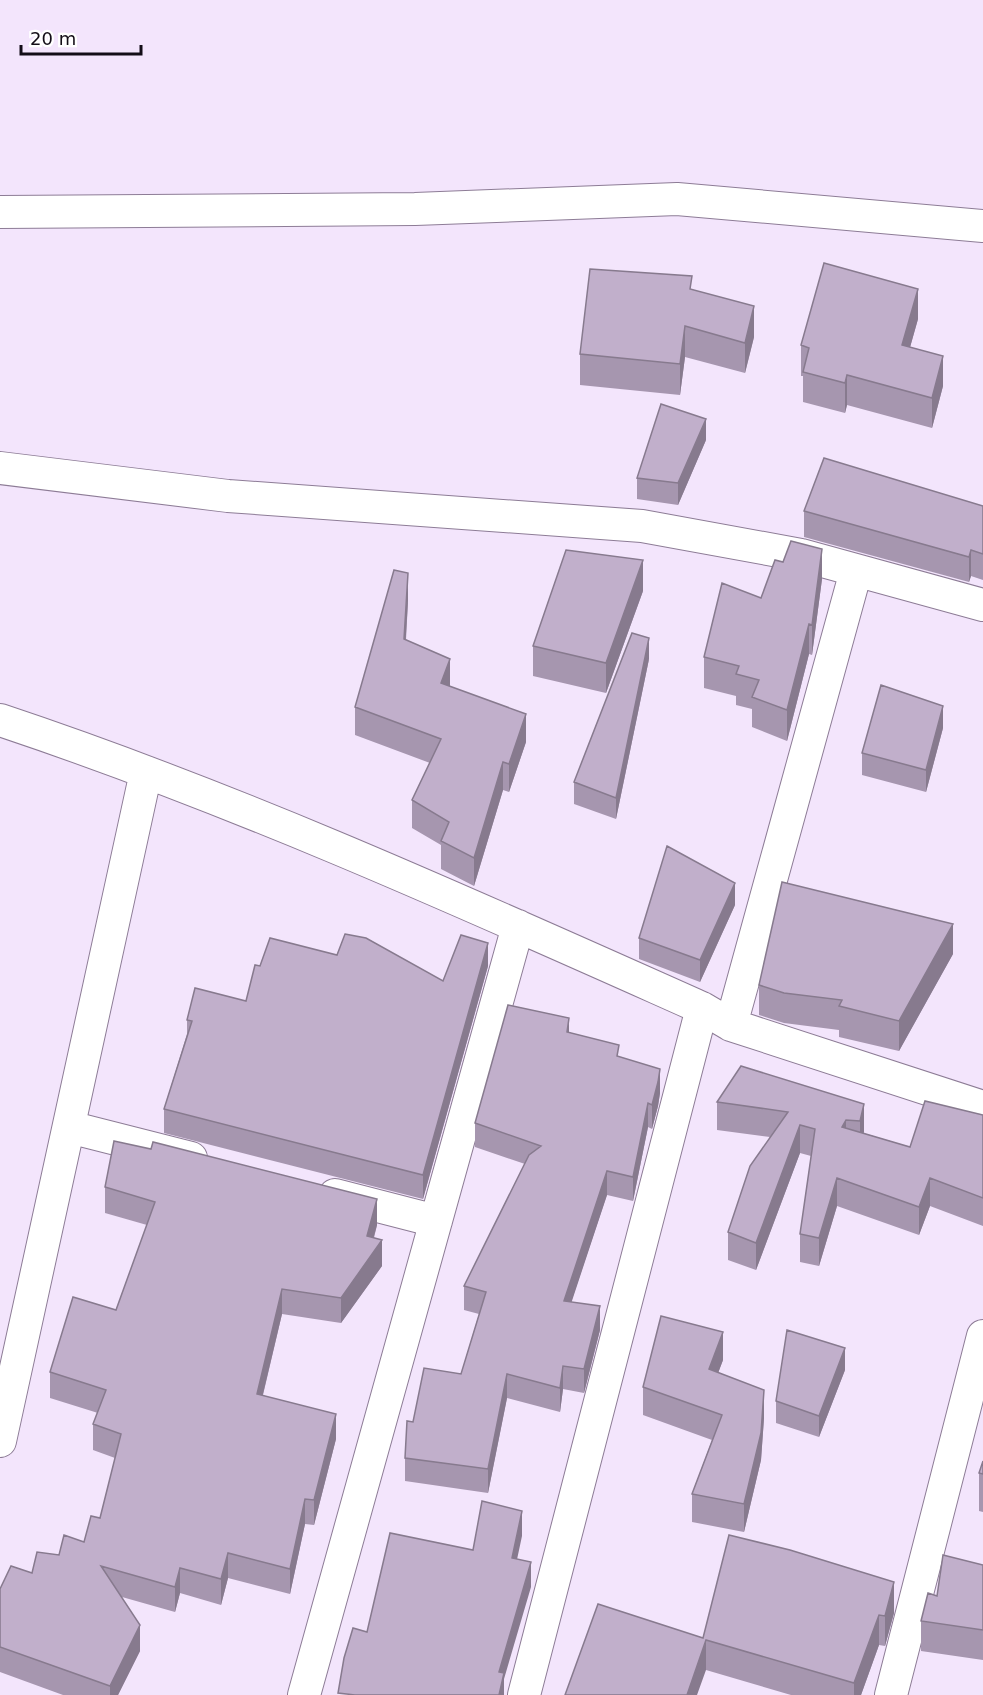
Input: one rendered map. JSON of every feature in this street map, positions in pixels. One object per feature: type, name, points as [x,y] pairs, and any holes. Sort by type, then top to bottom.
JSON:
[{"type":"street","points":[[0,212],[415,209],[677,199],[983,226]]},
{"type":"street","points":[[0,468],[228,496],[642,526],[801,555],[983,605]]},
{"type":"street","points":[[731,1025],[856,571]]},
{"type":"street","points":[[0,720],[97,752],[422,883],[702,1008],[731,1025],[983,1107]]},
{"type":"street","points":[[0,1441],[146,772]]},
{"type":"street","points":[[304,1695],[518,926]]},
{"type":"street","points":[[524,1695],[702,1008]]},
{"type":"street","points":[[69,1127],[218,1165]]},
{"type":"street","points":[[310,1189],[436,1221]]},
{"type":"street","points":[[891,1695],[983,1336]]},
{"type":"building","points":[[824,263],[918,289],[902,345],[943,356],[932,398],[847,375],[845,383],[803,372],[809,348],[801,345]]},
{"type":"building","points":[[590,269],[692,276],[690,289],[754,306],[745,343],[685,326],[680,364],[580,354]]},
{"type":"building","points":[[661,404],[706,419],[678,483],[637,478]]},
{"type":"building","points":[[824,458],[983,506],[983,554],[971,550],[969,557],[804,511]]},
{"type":"building","points":[[791,541],[822,549],[812,625],[809,624],[787,710],[752,697],[759,680],[736,674],[739,666],[704,657],[722,583],[761,598],[775,560],[783,562]]},
{"type":"building","points":[[566,550],[643,560],[606,663],[533,646]]},
{"type":"building","points":[[394,570],[408,573],[404,639],[450,659],[441,683],[526,714],[509,764],[503,762],[474,858],[441,841],[449,822],[412,800],[441,739],[355,707]]},
{"type":"building","points":[[632,633],[649,638],[616,798],[574,782]]},
{"type":"building","points":[[881,685],[943,706],[926,770],[862,753]]},
{"type":"building","points":[[667,846],[735,883],[700,960],[639,938]]},
{"type":"building","points":[[782,882],[953,924],[899,1021],[839,1006],[842,1000],[784,993],[759,985]]},
{"type":"building","points":[[345,934],[366,938],[443,981],[461,935],[488,943],[423,1175],[164,1109],[192,1021],[187,1020],[195,988],[246,1001],[255,965],[260,966],[270,938],[337,955]]},
{"type":"building","points":[[508,1005],[569,1018],[567,1032],[619,1045],[617,1056],[660,1069],[658,1082],[652,1105],[648,1103],[633,1177],[607,1171],[564,1301],[600,1306],[584,1369],[563,1366],[560,1388],[507,1374],[488,1469],[405,1458],[407,1421],[413,1422],[424,1368],[461,1374],[486,1292],[464,1286],[529,1155],[541,1146],[475,1123]]},
{"type":"building","points":[[741,1066],[864,1104],[860,1121],[846,1120],[842,1127],[910,1147],[925,1101],[983,1115],[983,1198],[930,1178],[919,1207],[837,1178],[819,1238],[800,1234],[815,1129],[800,1125],[756,1243],[728,1232],[750,1166],[788,1112],[717,1102]]},
{"type":"building","points":[[114,1141],[151,1149],[153,1142],[377,1199],[367,1236],[382,1240],[341,1298],[282,1289],[257,1394],[336,1414],[314,1500],[305,1499],[290,1569],[228,1553],[221,1579],[180,1568],[175,1587],[101,1566],[140,1625],[110,1686],[0,1647],[0,1589],[11,1566],[32,1573],[37,1552],[59,1555],[64,1535],[84,1542],[91,1516],[100,1518],[121,1434],[93,1424],[106,1390],[50,1372],[73,1297],[116,1310],[155,1202],[105,1187]]},
{"type":"building","points":[[661,1316],[723,1332],[709,1369],[764,1390],[761,1433],[744,1504],[692,1494],[722,1415],[643,1387]]},
{"type":"building","points":[[787,1330],[845,1348],[819,1416],[776,1401]]},
{"type":"building","points":[[983,1461],[983,1474],[979,1473]]},
{"type":"building","points":[[482,1501],[522,1511],[512,1558],[531,1562],[499,1672],[504,1673],[499,1695],[338,1693],[344,1658],[353,1628],[367,1632],[390,1533],[473,1550]]},
{"type":"building","points":[[729,1535],[790,1550],[894,1582],[885,1616],[879,1615],[854,1683],[706,1640],[687,1695],[565,1695],[598,1604],[703,1638]]},
{"type":"building","points":[[943,1555],[983,1565],[983,1630],[921,1621],[928,1593],[937,1596]]}]
